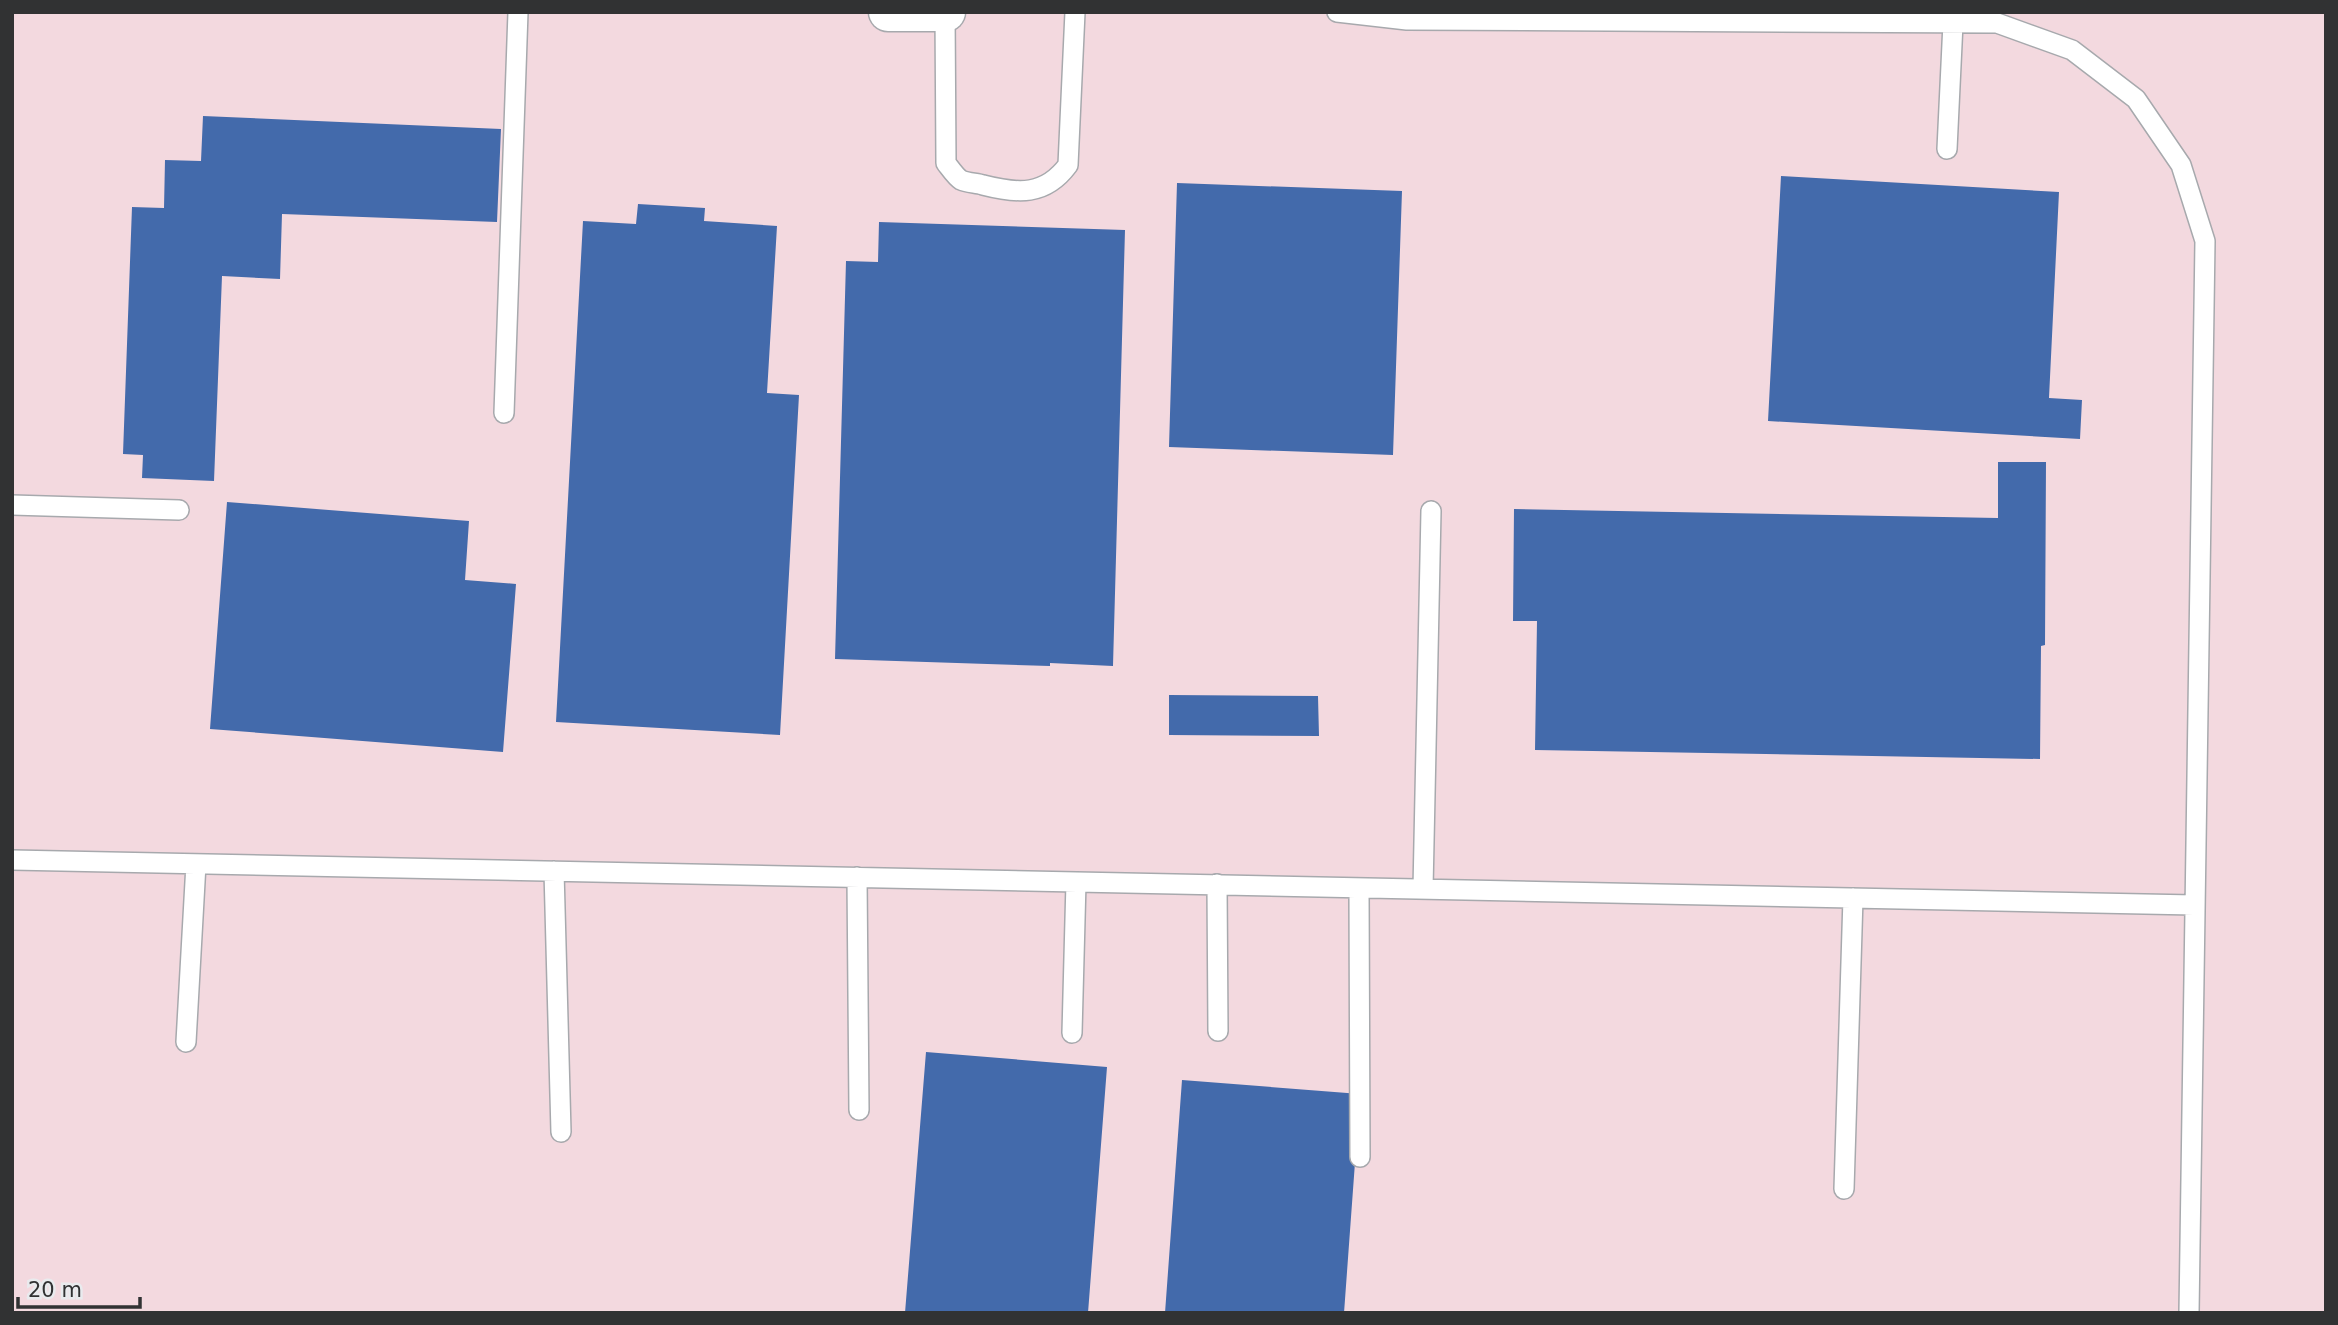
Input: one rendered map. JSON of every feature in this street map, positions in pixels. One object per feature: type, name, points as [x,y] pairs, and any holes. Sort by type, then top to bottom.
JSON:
[{"type":"street","points":[[888,12],[946,12]]},
{"type":"lane","points":[[505,413],[518,12]]},
{"type":"lane","points":[[946,12],[946,163],[960,180],[994,188],[1026,191],[1046,187],[1058,178],[1068,165],[1075,12]]},
{"type":"lane","points":[[1337,12],[1407,20],[1997,23],[2072,50],[2136,99],[2181,165],[2205,241],[2189,1313]]},
{"type":"lane","points":[[1947,149],[1953,23]]},
{"type":"lane","points":[[12,505],[179,510]]},
{"type":"lane","points":[[1423,889],[1431,511]]},
{"type":"lane","points":[[12,860],[2194,905]]},
{"type":"lane","points":[[186,1042],[196,864]]},
{"type":"lane","points":[[554,871],[561,1132]]},
{"type":"lane","points":[[857,877],[859,1110]]},
{"type":"lane","points":[[1072,1033],[1076,882]]},
{"type":"lane","points":[[1217,884],[1218,1031]]},
{"type":"lane","points":[[1359,888],[1360,1157]]},
{"type":"lane","points":[[1844,1189],[1853,898]]},
{"type":"shaded area","points":[[12,12],[2326,12],[2326,1313],[12,1313]]},
{"type":"building","points":[[203,116],[501,129],[497,222],[282,214],[280,279],[222,276],[214,481],[142,478],[143,455],[123,454],[132,207],[164,208],[165,160],[201,161]]},
{"type":"building","points":[[1781,176],[2059,192],[2049,398],[2082,400],[2080,439],[1768,421]]},
{"type":"building","points":[[1177,183],[1402,191],[1393,455],[1169,447]]},
{"type":"building","points":[[638,204],[705,208],[704,221],[777,226],[767,393],[799,395],[780,735],[556,722],[583,221],[636,224]]},
{"type":"building","points":[[879,222],[1125,230],[1113,666],[835,659],[846,261],[878,262]]},
{"type":"building","points":[[1998,462],[2046,462],[2045,645],[2041,646],[2040,759],[1535,750],[1537,621],[1513,621],[1514,509],[1998,518]]},
{"type":"building","points":[[227,502],[469,521],[465,580],[516,584],[503,752],[210,729]]},
{"type":"building","points":[[1169,695],[1318,696],[1319,736],[1169,735]]},
{"type":"building","points":[[926,1052],[1107,1067],[1088,1313],[905,1313]]},
{"type":"building","points":[[1182,1080],[1360,1094],[1344,1313],[1165,1313]]}]
